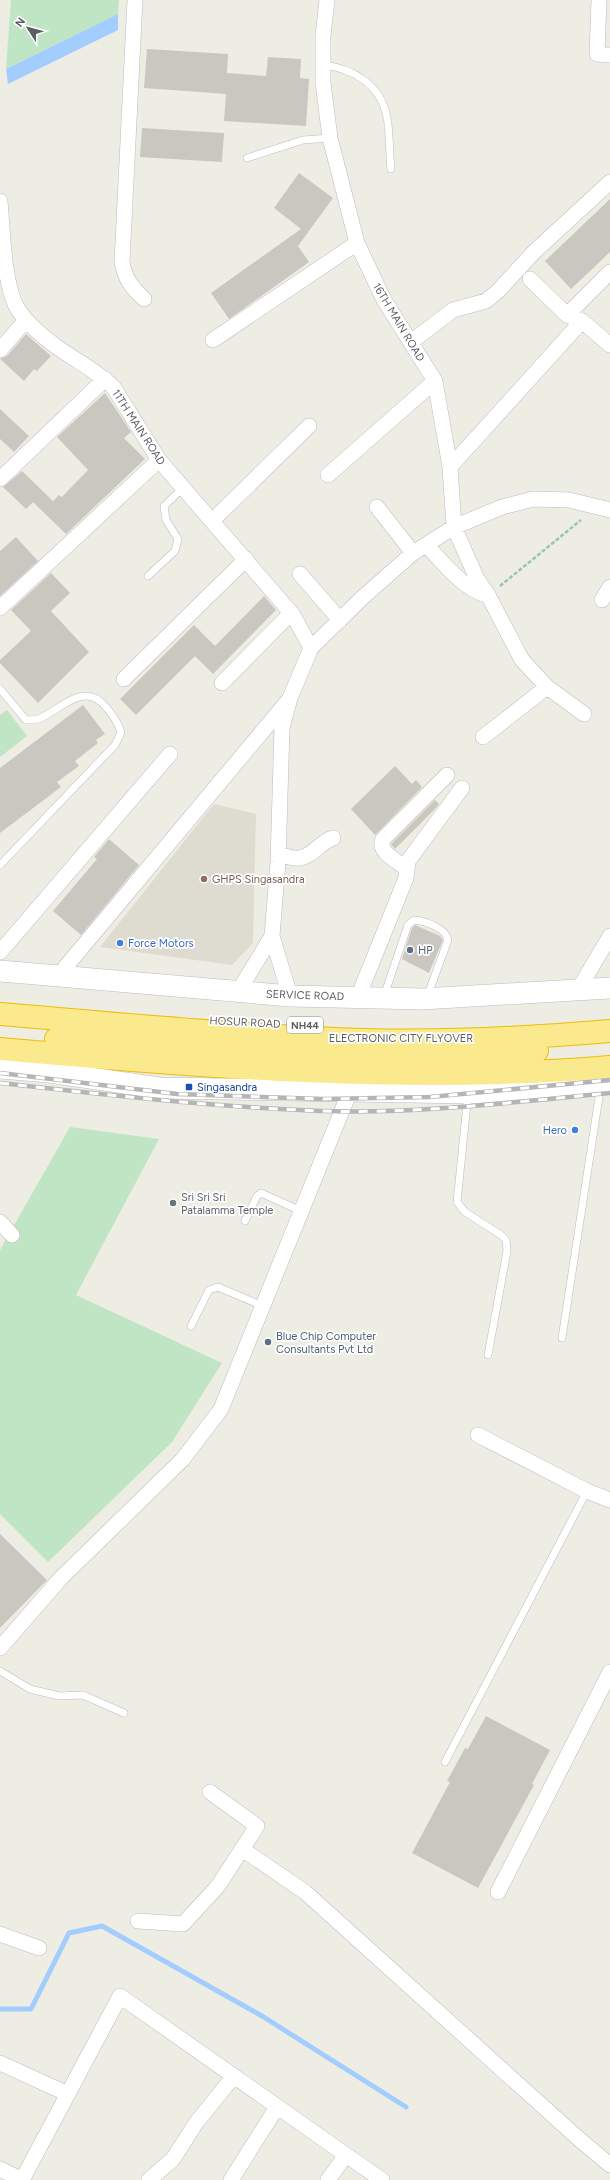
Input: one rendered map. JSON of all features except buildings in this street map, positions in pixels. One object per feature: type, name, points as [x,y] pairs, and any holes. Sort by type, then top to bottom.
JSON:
[{"type":"highway","name":"HOSUR ROAD","points":[[0,1002],[229,1022],[376,1028],[541,1025],[610,1020]]},
{"type":"highway","name":"ELECTRONIC CITY FLYOVER","points":[[0,1014],[181,1029],[365,1040],[541,1037],[610,1031]]},
{"type":"highway","name":"ELECTRONIC CITY FLYOVER","points":[[0,1035],[300,1055],[496,1054],[610,1045]]},
{"type":"highway","points":[[0,1049],[189,1065],[422,1075],[570,1070],[607,1076]]},
{"type":"street","points":[[599,0],[597,54],[610,55]]},
{"type":"street","points":[[135,2],[122,262],[125,277],[133,289],[144,299]]},
{"type":"street","name":"16TH MAIN ROAD","points":[[326,3],[322,36],[323,65],[330,138],[357,243],[384,300],[435,381],[450,467],[454,527]]},
{"type":"street","points":[[411,342],[453,310],[486,301],[497,292],[534,252],[610,182]]},
{"type":"street","name":"11TH MAIN ROAD","points":[[0,201],[10,288],[16,304],[26,320],[56,346],[105,379],[114,388],[159,460],[291,613],[311,648]]},
{"type":"street","points":[[213,340],[357,243]]},
{"type":"street","points":[[567,315],[610,272]]},
{"type":"street","points":[[530,279],[567,315],[582,321],[610,345]]},
{"type":"street","points":[[0,350],[26,320]]},
{"type":"street","points":[[450,467],[582,321]]},
{"type":"street","points":[[0,479],[105,379]]},
{"type":"street","points":[[328,475],[435,381]]},
{"type":"street","points":[[212,521],[309,426]]},
{"type":"street","points":[[0,608],[159,460]]},
{"type":"street","points":[[290,996],[272,936],[278,854],[282,728],[290,698],[311,648],[413,553],[454,527],[502,506],[533,499],[569,500],[603,509]]},
{"type":"street","points":[[377,507],[413,553]]},
{"type":"street","points":[[454,527],[477,579],[488,595],[522,660],[547,687],[584,714]]},
{"type":"street","points":[[426,545],[461,580],[478,592],[488,595]]},
{"type":"street","points":[[124,679],[246,560]]},
{"type":"street","points":[[300,574],[340,620]]},
{"type":"street","points":[[222,683],[291,613]]},
{"type":"street","points":[[483,737],[547,687]]},
{"type":"street","points":[[58,976],[290,698]]},
{"type":"street","points":[[0,952],[170,754]]},
{"type":"street","points":[[406,868],[382,850],[381,844],[383,839],[447,775]]},
{"type":"street","points":[[358,997],[406,878],[408,861],[462,788]]},
{"type":"street","points":[[278,854],[298,858],[307,856],[326,840],[333,838]]},
{"type":"street","points":[[238,992],[272,936]]},
{"type":"street","points":[[578,990],[610,936]]},
{"type":"street","name":"SERVICE ROAD","points":[[0,971],[290,996],[426,998],[610,988]]},
{"type":"street","points":[[0,1068],[49,1072],[159,1088],[468,1093],[607,1076]]},
{"type":"street","points":[[0,1646],[61,1578],[183,1459],[221,1408],[350,1091]]},
{"type":"street","points":[[0,1222],[12,1235]]},
{"type":"street","points":[[478,1435],[588,1491],[610,1500]]},
{"type":"street","points":[[498,1892],[610,1672]]},
{"type":"street","points":[[138,1921],[183,1924],[218,1886],[257,1826],[210,1792]]},
{"type":"street","points":[[242,1849],[305,1892],[371,1949],[579,2139],[610,2165]]},
{"type":"street","points":[[0,1934],[39,1948]]},
{"type":"street","points":[[0,2169],[22,2180],[120,1996],[382,2180]]},
{"type":"street","points":[[0,2063],[68,2094]]},
{"type":"street","points":[[149,2180],[173,2159],[196,2123],[234,2076]]},
{"type":"street","points":[[231,2180],[276,2106]]},
{"type":"street","points":[[328,2180],[346,2155]]},
{"type":"lane","points":[[323,65],[340,66],[371,84],[387,116],[390,169]]},
{"type":"lane","points":[[247,158],[303,140],[330,138]]},
{"type":"lane","points":[[148,576],[175,551],[178,539],[166,520],[164,506],[183,488]]},
{"type":"lane","points":[[0,689],[26,720],[40,719],[73,698],[89,696],[100,700],[118,721],[121,733],[115,745],[0,864]]},
{"type":"lane","points":[[384,998],[408,925],[414,920],[441,930],[447,936],[448,940],[426,998]]},
{"type":"lane","points":[[562,1338],[607,1076]]},
{"type":"lane","points":[[468,1093],[456,1192],[457,1202],[465,1212],[501,1235],[506,1240],[508,1250],[488,1354]]},
{"type":"lane","points":[[245,1221],[257,1196],[261,1193],[301,1211]]},
{"type":"lane","points":[[191,1326],[209,1290],[213,1288],[218,1287],[263,1306]]},
{"type":"lane","points":[[445,1762],[588,1491]]},
{"type":"lane","points":[[0,1671],[30,1689],[59,1696],[83,1694],[124,1713]]},
{"type":"path","points":[[488,595],[603,509]]},
{"type":"shaded area","name":"GHPS Singasandra","points":[[214,804],[256,814],[253,943],[232,965],[100,947]]},
{"type":"green space","points":[[11,0],[119,0],[118,14],[6,69]]},
{"type":"green space","points":[[7,710],[27,736],[0,757],[0,715]]},
{"type":"green space","points":[[70,1127],[159,1139],[76,1295],[222,1363],[172,1442],[48,1562],[0,1514],[0,1250]]},
{"type":"water","points":[[118,14],[118,30],[8,84],[6,69]]},
{"type":"waterway","points":[[0,2009],[31,2009],[69,1933],[102,1926],[262,2016],[406,2107]]},
{"type":"railway","points":[[0,1073],[177,1094],[323,1099],[430,1097],[610,1080]]},
{"type":"railway","points":[[0,1083],[201,1104],[322,1111],[394,1111],[430,1109],[610,1093]]},
{"type":"place","name":"GHPS Singasandra","points":[[204,879]]},
{"type":"place","name":"Force Motors","points":[[120,943]]},
{"type":"place","name":"HP","points":[[410,950]]},
{"type":"place","name":"Singasandra","points":[[189,1087]]},
{"type":"place","name":"Hero","points":[[575,1130]]},
{"type":"place","name":"Sri Sri Sri Patalamma Temple","points":[[173,1203]]},
{"type":"place","name":"Blue Chip Computer Consultants Pvt Ltd","points":[[268,1342]]}]
